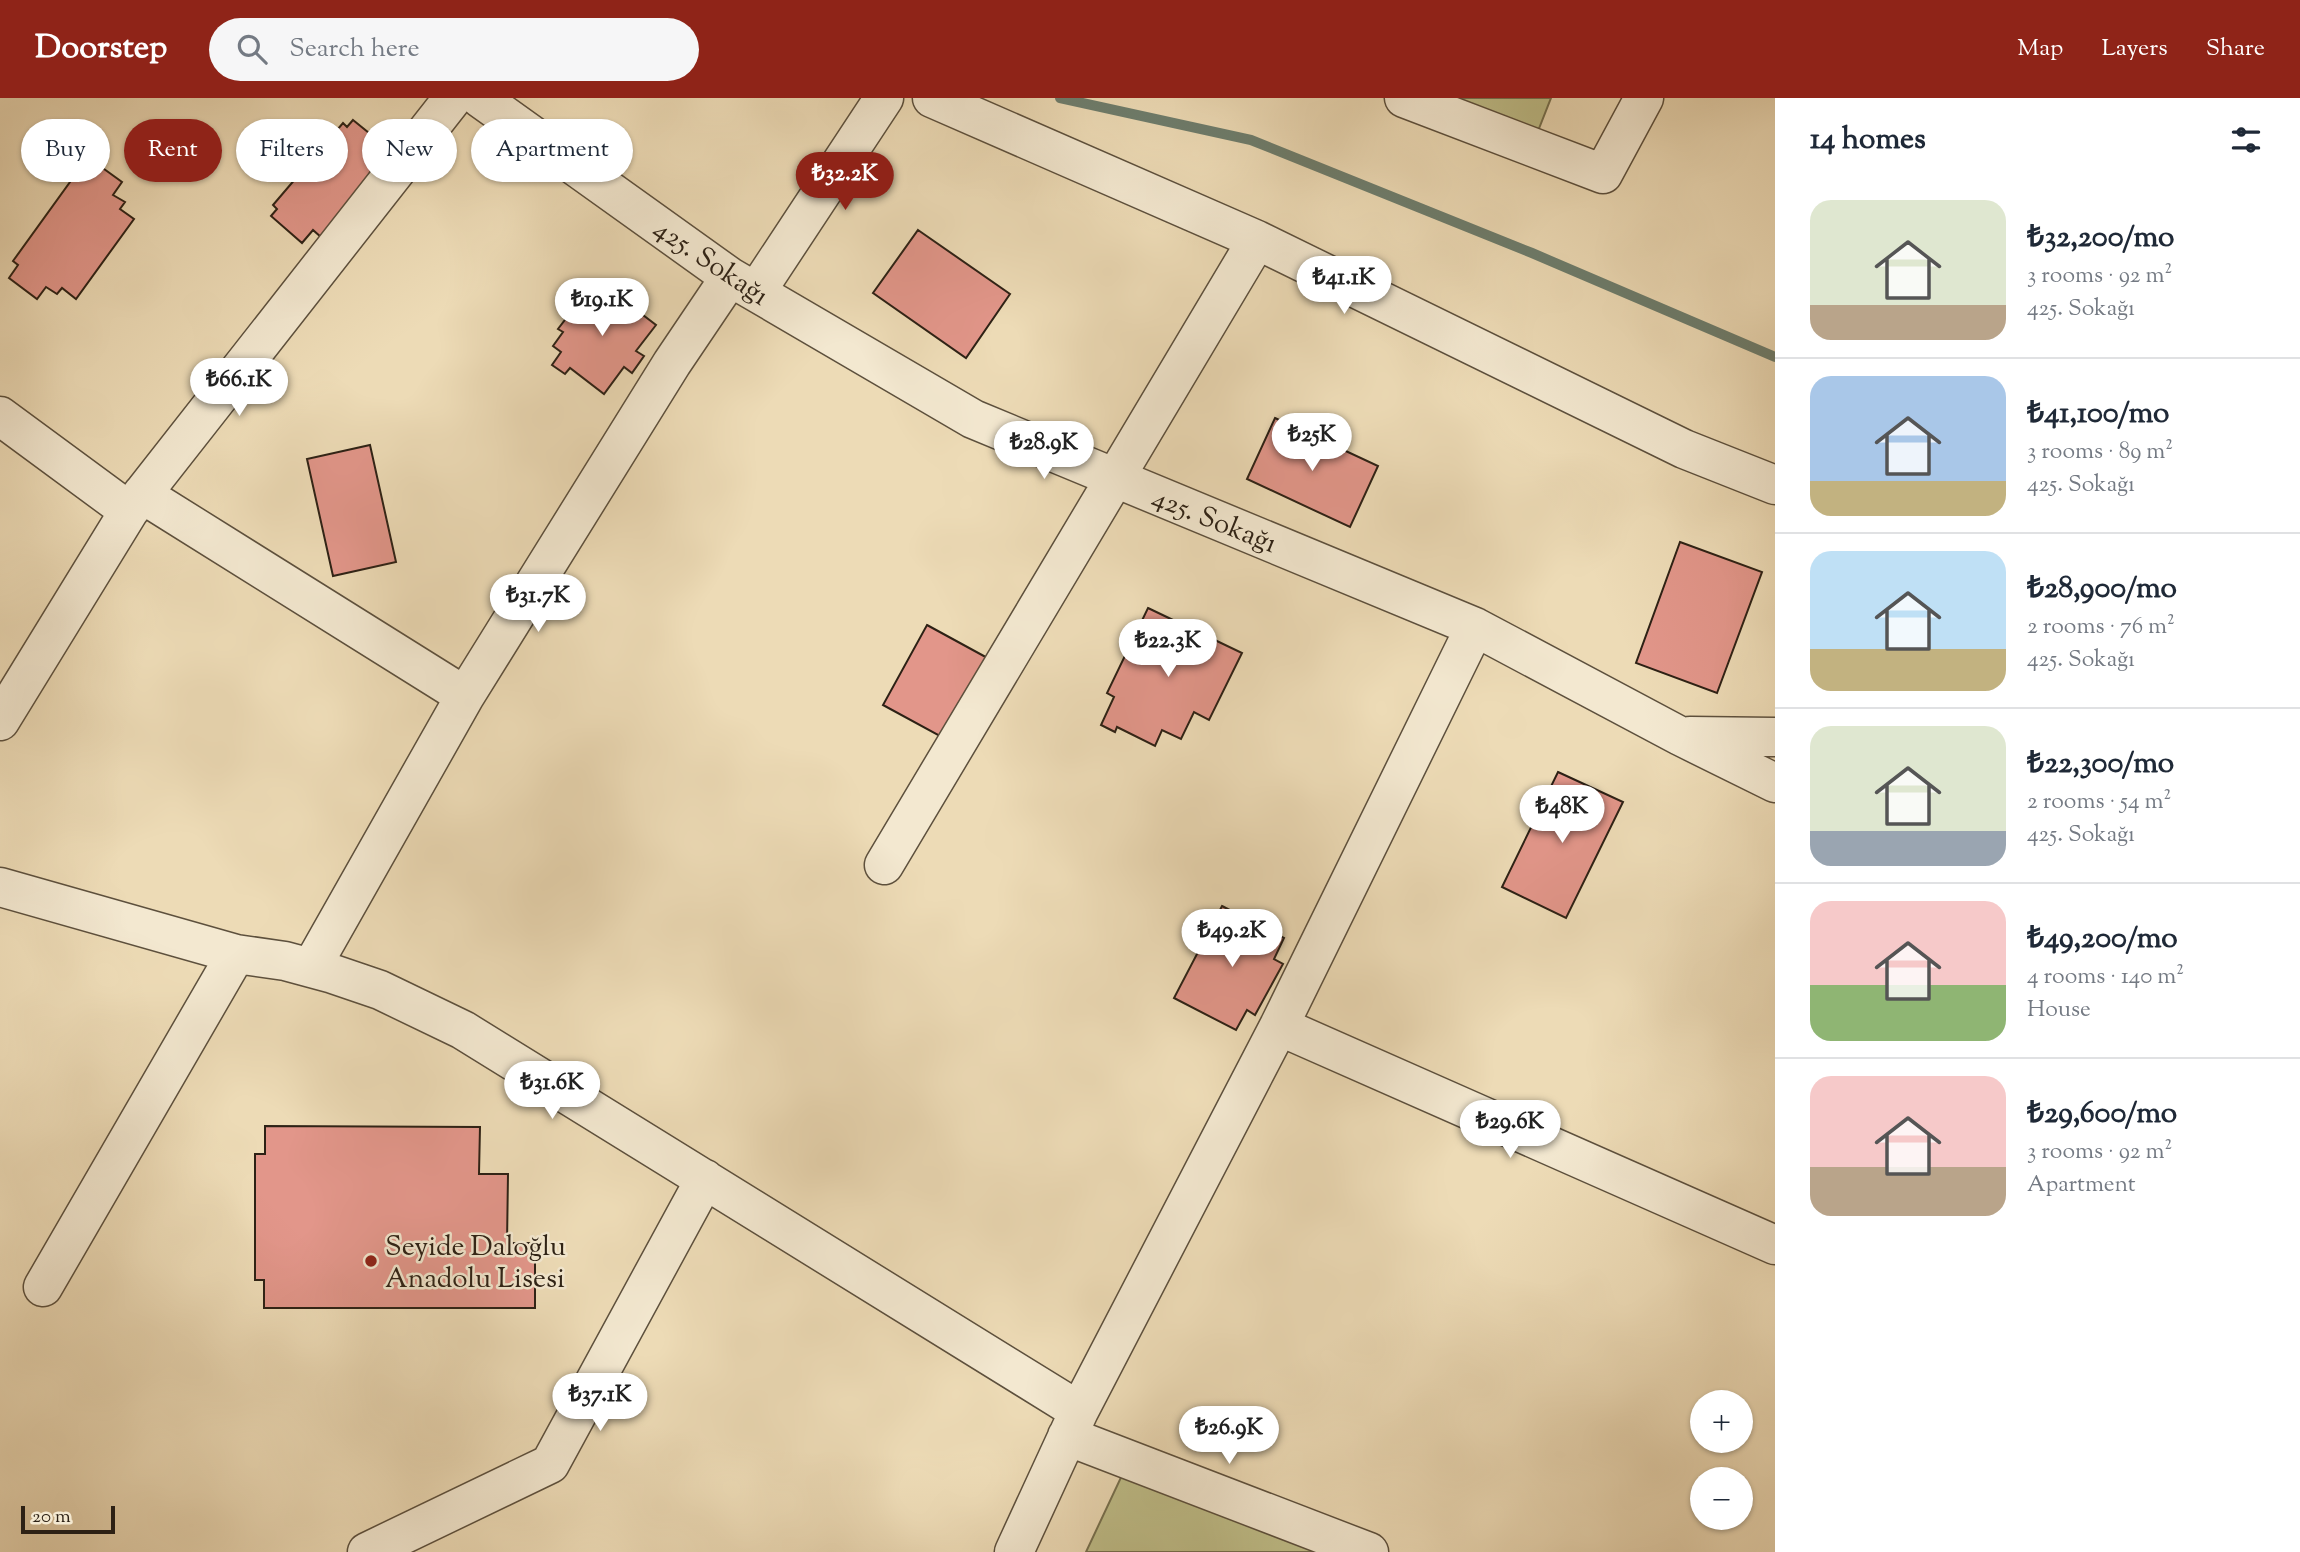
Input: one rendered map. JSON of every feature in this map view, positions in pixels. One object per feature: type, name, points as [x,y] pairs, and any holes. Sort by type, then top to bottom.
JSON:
[{"type":"street","points":[[0,721],[135,502],[453,98]]},
{"type":"street","name":"425. Sokağı","points":[[480,98],[743,285],[972,419],[1475,626],[1775,783]]},
{"type":"street","points":[[311,968],[465,696],[672,363],[743,285],[884,98]]},
{"type":"street","points":[[932,98],[1257,240],[1684,449],[1775,485]]},
{"type":"street","points":[[1404,98],[1603,174],[1644,98]]},
{"type":"street","points":[[884,865],[1257,240]]},
{"type":"street","points":[[0,416],[135,502],[465,696]]},
{"type":"street","points":[[1014,1552],[1073,1424],[1279,1026],[1475,626]]},
{"type":"street","name":"425. Sokağı","points":[[1681,736],[1775,737]]},
{"type":"street","points":[[0,887],[236,954],[285,961],[311,968],[380,990],[422,1009],[463,1030],[705,1179],[1073,1424],[1369,1552]]},
{"type":"street","points":[[43,1287],[236,954]]},
{"type":"street","points":[[1279,1026],[1772,1241]]},
{"type":"street","points":[[366,1552],[426,1539],[550,1464],[705,1179]]},
{"type":"shaded area","points":[[1452,98],[1551,98],[1538,131]]},
{"type":"shaded area","points":[[1124,1471],[1357,1552],[1086,1552]]},
{"type":"building","points":[[353,120],[362,127],[362,182],[369,182],[322,238],[313,230],[302,243],[271,216],[277,209],[273,205],[293,182],[348,182],[348,126]]},
{"type":"building","points":[[110,173],[122,182],[113,195],[125,202],[120,209],[134,219],[76,299],[62,288],[57,294],[46,287],[37,299],[9,278],[18,265],[13,261],[70,182],[110,182]]},
{"type":"building","points":[[918,230],[1010,294],[966,358],[873,293]]},
{"type":"building","points":[[613,282],[626,292],[622,299],[656,325],[636,351],[644,356],[632,373],[624,367],[604,394],[570,368],[565,374],[552,365],[561,352],[553,346],[563,332],[558,329],[581,299],[585,302],[595,289],[604,295]]},
{"type":"building","points":[[1275,418],[1378,466],[1350,527],[1247,479]]},
{"type":"building","points":[[370,445],[396,562],[333,576],[307,459]]},
{"type":"building","points":[[1680,542],[1762,572],[1717,693],[1636,663]]},
{"type":"building","points":[[1148,608],[1242,653],[1209,720],[1194,712],[1181,739],[1162,730],[1155,746],[1117,727],[1115,732],[1101,725],[1114,697],[1107,693]]},
{"type":"building","points":[[927,625],[993,661],[949,741],[883,705]]},
{"type":"building","points":[[1558,772],[1623,802],[1566,918],[1502,887]]},
{"type":"building","points":[[1222,906],[1284,938],[1274,959],[1283,964],[1255,1015],[1247,1010],[1236,1030],[1174,998]]},
{"type":"building","points":[[265,1126],[480,1127],[479,1174],[508,1174],[507,1243],[535,1243],[535,1308],[264,1308],[264,1280],[255,1280],[255,1154],[265,1154]]},
{"type":"waterway","points":[[1060,98],[1251,140],[1532,253],[1775,357]]},
{"type":"place","name":"Seyide Daloğlu Anadolu Lisesi","points":[[371,1261]]}]
